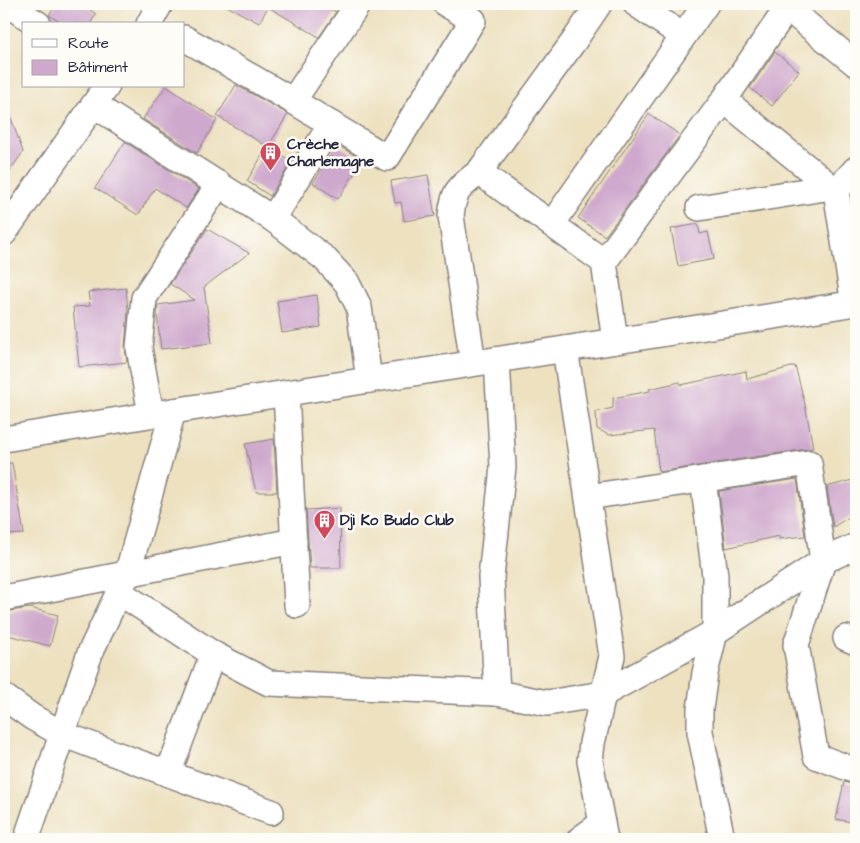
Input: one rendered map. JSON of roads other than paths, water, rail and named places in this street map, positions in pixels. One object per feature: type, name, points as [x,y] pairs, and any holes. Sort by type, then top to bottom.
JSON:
[{"type":"street","points":[[7,4],[35,22]]},
{"type":"street","points":[[293,101],[358,4]]},
{"type":"street","points":[[185,39],[293,101],[386,158],[473,20],[446,4]]},
{"type":"street","points":[[473,363],[450,216],[456,190],[479,172],[599,4]]},
{"type":"street","points":[[636,4],[683,36]]},
{"type":"street","points":[[552,224],[706,4]]},
{"type":"street","points":[[614,341],[604,262],[724,100],[789,6],[856,64]]},
{"type":"street","points":[[4,233],[11,209],[100,96],[219,184],[273,219],[324,258],[346,283],[359,307],[369,380]]},
{"type":"street","points":[[4,439],[162,412],[855,304],[834,189],[724,100]]},
{"type":"street","points":[[273,219],[331,124]]},
{"type":"street","points":[[699,208],[834,189],[856,169]]},
{"type":"street","points":[[479,172],[604,262]]},
{"type":"street","points":[[29,831],[90,653],[123,583],[162,412],[139,348],[144,298],[219,184]]},
{"type":"street","points":[[565,349],[612,656],[592,743],[590,761],[603,831],[580,839]]},
{"type":"street","points":[[497,360],[503,467],[491,577],[497,693]]},
{"type":"street","points":[[286,393],[297,605]]},
{"type":"street","points":[[588,497],[809,463],[823,561],[796,645],[816,756],[856,771]]},
{"type":"street","points":[[703,479],[715,576],[715,632],[705,673],[700,709],[700,732],[722,839]]},
{"type":"street","points":[[4,598],[123,583],[294,541]]},
{"type":"street","points":[[123,583],[213,654],[269,683],[497,693],[547,703],[604,694],[715,632],[823,561],[856,546]]},
{"type":"street","points":[[168,774],[213,654]]},
{"type":"street","points":[[4,697],[32,717],[62,734],[270,812]]},
{"type":"place","name":"Crèche Charlemagne","points":[[271,172]]},
{"type":"place","name":"Dji Ko Budo Club","points":[[324,539]]}]
